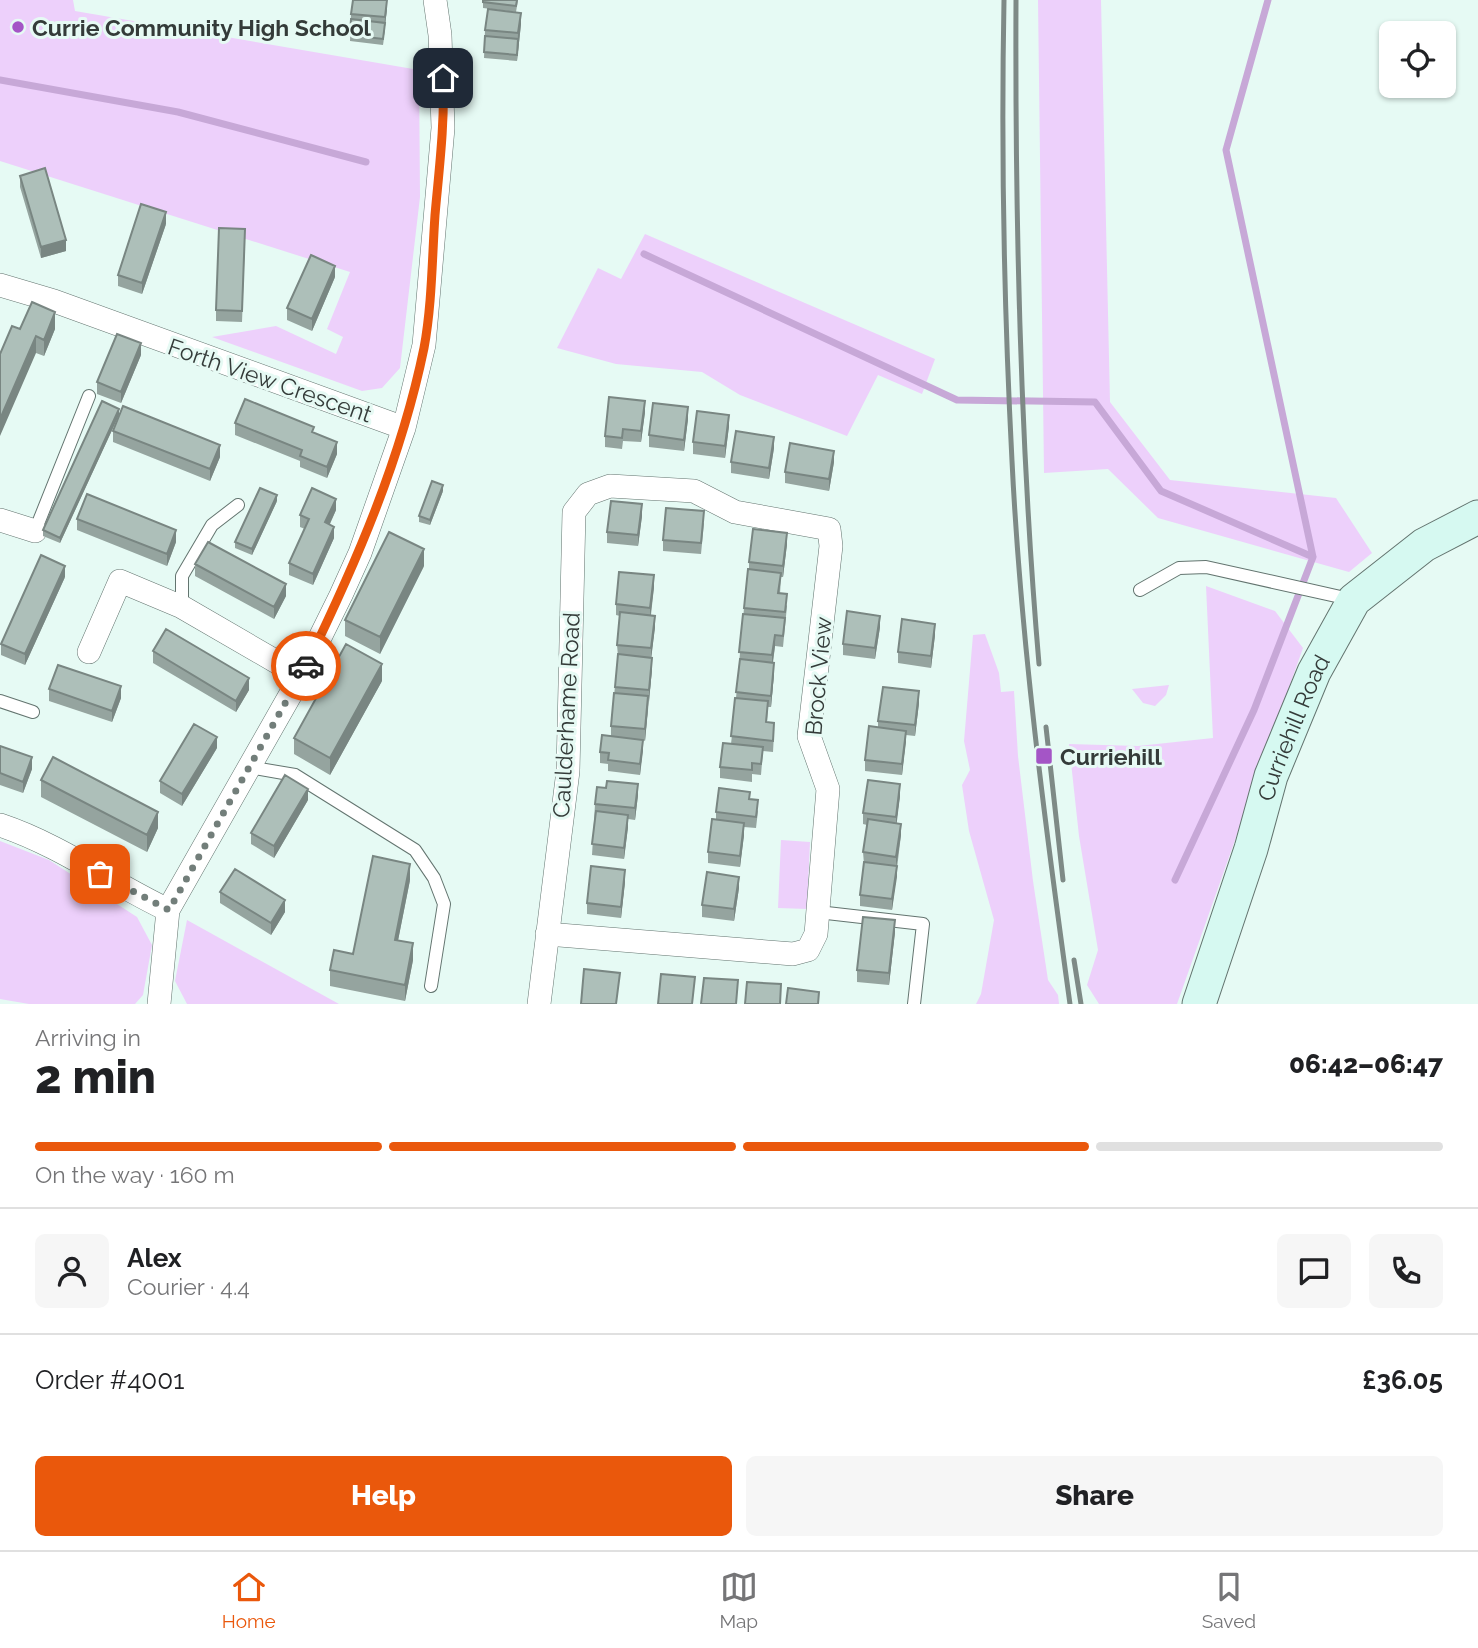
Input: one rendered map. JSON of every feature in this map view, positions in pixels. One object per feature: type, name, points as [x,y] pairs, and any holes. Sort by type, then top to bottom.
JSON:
[{"type":"street","points":[[159,1004],[169,910],[301,677],[360,553],[404,428],[424,345],[443,128],[441,48],[435,0]]},
{"type":"street","name":"Forth View Crescent","points":[[0,285],[54,301],[404,428]]},
{"type":"street","name":"Brock View","points":[[547,934],[793,954],[808,950],[816,934],[828,789],[809,736],[831,546],[829,529],[735,512],[694,491],[610,486]]},
{"type":"street","name":"Caulderhame Road","points":[[539,1004],[568,771],[575,512],[588,494],[610,486]]},
{"type":"street","name":"Curriehill Road","points":[[1199,1004],[1251,849],[1272,776],[1314,673],[1354,600],[1424,545],[1478,517]]},
{"type":"street","points":[[0,520],[35,531]]},
{"type":"street","points":[[89,652],[120,581],[182,607],[301,677]]},
{"type":"street","points":[[0,825],[30,835],[79,860],[121,887],[169,910]]},
{"type":"lane","points":[[35,531],[89,397]]},
{"type":"lane","points":[[182,607],[182,576],[212,524],[238,505]]},
{"type":"lane","points":[[1140,590],[1179,569],[1206,567],[1354,600]]},
{"type":"lane","points":[[0,701],[33,712]]},
{"type":"lane","points":[[248,767],[295,775],[415,850],[434,878],[444,904],[431,986]]},
{"type":"lane","points":[[818,912],[923,924],[914,1004]]},
{"type":"shaded area","points":[[0,0],[73,0],[75,11],[419,70],[420,197],[400,368],[382,388],[362,391],[212,337],[276,326],[336,354],[343,337],[327,329],[350,272],[0,161]]},
{"type":"shaded area","points":[[1038,0],[1101,0],[1110,402],[1170,480],[1336,498],[1372,553],[1349,572],[1158,518],[1108,469],[1044,473]]},
{"type":"shaded area","points":[[645,234],[935,359],[922,394],[878,375],[847,436],[740,395],[702,372],[616,364],[557,348],[598,268],[621,279]]},
{"type":"shaded area","points":[[1206,586],[1275,611],[1303,648],[1177,1004],[1099,1004],[1087,985],[1098,950],[1079,836],[1069,744],[1138,746],[1213,738]]},
{"type":"shaded area","points":[[985,634],[999,673],[1001,692],[1014,691],[1018,756],[1033,881],[1048,980],[1058,995],[1059,1004],[976,1004],[981,994],[994,920],[969,831],[962,785],[970,770],[964,741],[973,635]]},
{"type":"shaded area","points":[[1169,685],[1166,695],[1155,706],[1143,703],[1132,689]]},
{"type":"shaded area","points":[[781,840],[810,842],[807,909],[778,908]]},
{"type":"shaded area","points":[[0,841],[49,860],[137,917],[152,945],[143,995],[135,1004],[29,1004],[0,999]]},
{"type":"shaded area","points":[[187,920],[339,1004],[187,1004],[175,981]]},
{"type":"building","points":[[353,0],[387,0],[385,17],[351,14]]},
{"type":"building","points":[[483,0],[517,0],[516,6]]},
{"type":"building","points":[[488,9],[521,13],[518,33],[485,30]]},
{"type":"building","points":[[351,19],[385,23],[383,39],[350,35]]},
{"type":"building","points":[[485,36],[518,39],[517,55],[484,52]]},
{"type":"building","points":[[45,168],[66,240],[41,247],[20,176]]},
{"type":"building","points":[[141,204],[166,212],[142,283],[118,275]]},
{"type":"building","points":[[219,228],[245,229],[242,311],[216,310]]},
{"type":"building","points":[[311,255],[335,266],[312,319],[287,308]]},
{"type":"building","points":[[32,302],[55,312],[44,340],[36,336],[0,419],[0,354],[12,326],[20,329]]},
{"type":"building","points":[[117,334],[141,343],[121,392],[97,382]]},
{"type":"building","points":[[609,397],[645,401],[641,431],[623,429],[622,438],[605,436]]},
{"type":"building","points":[[245,399],[314,427],[312,432],[337,442],[327,467],[300,456],[302,450],[235,423]]},
{"type":"building","points":[[102,401],[119,409],[60,538],[43,530]]},
{"type":"building","points":[[653,403],[688,407],[684,440],[649,435]]},
{"type":"building","points":[[123,406],[220,445],[210,469],[113,431]]},
{"type":"building","points":[[697,411],[729,415],[725,446],[693,442]]},
{"type":"building","points":[[736,431],[774,437],[769,468],[731,462]]},
{"type":"building","points":[[790,443],[834,451],[829,479],[785,472]]},
{"type":"building","points":[[432,481],[443,485],[430,520],[419,516]]},
{"type":"building","points":[[260,488],[277,495],[252,549],[235,542]]},
{"type":"building","points":[[312,488],[336,499],[325,522],[334,527],[313,574],[289,563],[309,519],[300,515]]},
{"type":"building","points":[[87,494],[176,530],[167,554],[77,519]]},
{"type":"building","points":[[611,501],[642,504],[638,535],[607,532]]},
{"type":"building","points":[[666,508],[704,511],[701,543],[663,540]]},
{"type":"building","points":[[753,529],[787,533],[783,566],[749,562]]},
{"type":"building","points":[[389,532],[424,549],[380,637],[345,620]]},
{"type":"building","points":[[208,542],[286,584],[274,607],[195,564]]},
{"type":"building","points":[[41,555],[65,566],[25,654],[1,644]]},
{"type":"building","points":[[748,569],[781,573],[778,593],[787,594],[785,612],[744,608]]},
{"type":"building","points":[[619,572],[654,575],[650,608],[616,604]]},
{"type":"building","points":[[847,611],[880,616],[875,648],[843,644]]},
{"type":"building","points":[[620,612],[655,616],[651,648],[617,645]]},
{"type":"building","points":[[743,614],[785,618],[783,636],[775,635],[772,655],[739,652]]},
{"type":"building","points":[[902,619],[935,624],[931,656],[898,652]]},
{"type":"building","points":[[166,629],[249,678],[236,701],[153,651]]},
{"type":"building","points":[[346,644],[382,664],[330,758],[294,738]]},
{"type":"building","points":[[618,654],[652,658],[649,690],[615,687]]},
{"type":"building","points":[[740,659],[774,663],[771,696],[736,692]]},
{"type":"building","points":[[58,665],[121,686],[112,711],[49,689]]},
{"type":"building","points":[[883,687],[919,691],[915,725],[878,721]]},
{"type":"building","points":[[614,693],[648,696],[645,729],[611,726]]},
{"type":"building","points":[[735,698],[768,701],[766,722],[774,723],[773,741],[731,736]]},
{"type":"building","points":[[194,724],[217,737],[182,794],[160,781]]},
{"type":"building","points":[[869,726],[906,731],[902,764],[865,760]]},
{"type":"building","points":[[602,735],[643,740],[640,764],[608,760],[609,753],[600,752]]},
{"type":"building","points":[[723,743],[763,747],[761,764],[752,763],[752,770],[720,767]]},
{"type":"building","points":[[0,746],[32,757],[23,782],[0,773]]},
{"type":"building","points":[[53,757],[158,812],[147,835],[41,780]]},
{"type":"building","points":[[285,775],[308,789],[274,846],[251,833]]},
{"type":"building","points":[[868,780],[900,784],[896,817],[863,813]]},
{"type":"building","points":[[607,781],[638,784],[635,808],[595,804],[597,787],[606,788]]},
{"type":"building","points":[[719,788],[750,792],[749,799],[758,800],[756,817],[716,812]]},
{"type":"building","points":[[596,811],[628,815],[624,848],[592,844]]},
{"type":"building","points":[[712,819],[744,823],[740,856],[708,852]]},
{"type":"building","points":[[868,819],[901,824],[896,857],[863,852]]},
{"type":"building","points":[[373,856],[410,864],[395,940],[413,943],[405,985],[330,970],[334,950],[353,954]]},
{"type":"building","points":[[864,862],[897,866],[892,899],[860,895]]},
{"type":"building","points":[[591,866],[625,870],[621,907],[587,903]]},
{"type":"building","points":[[235,869],[285,900],[271,923],[220,892]]},
{"type":"building","points":[[707,872],[739,877],[734,909],[702,905]]},
{"type":"building","points":[[863,917],[895,920],[889,973],[857,970]]},
{"type":"building","points":[[584,969],[620,973],[616,1004],[581,1004]]},
{"type":"building","points":[[661,974],[695,977],[692,1004],[658,1004]]},
{"type":"building","points":[[704,978],[738,980],[736,1004],[701,1004]]},
{"type":"building","points":[[747,982],[781,984],[780,1004],[745,1004]]},
{"type":"building","points":[[788,988],[819,992],[818,1004],[786,1004]]},
{"type":"waterway","points":[[1175,880],[1254,710],[1313,557],[1226,150],[1268,0]]},
{"type":"waterway","points":[[0,80],[178,112],[366,162]]},
{"type":"waterway","points":[[644,254],[957,400],[1095,402],[1161,491],[1313,557]]},
{"type":"railway","points":[[1004,0],[1005,288],[1016,529],[1035,733],[1070,1004]]},
{"type":"railway","points":[[1016,0],[1020,332],[1027,498],[1039,664]]},
{"type":"railway","points":[[1046,727],[1063,880]]},
{"type":"railway","points":[[1074,960],[1081,1004]]},
{"type":"way so far","points":[[100,874],[169,910],[306,666]]},
{"type":"place","name":"Currie Community High School","points":[[18,27]]},
{"type":"place","name":"Curriehill","points":[[1044,756]]},
{"type":"route","points":[[306,666],[341,595],[374,516],[404,428],[424,345],[443,128],[443,78]]}]
